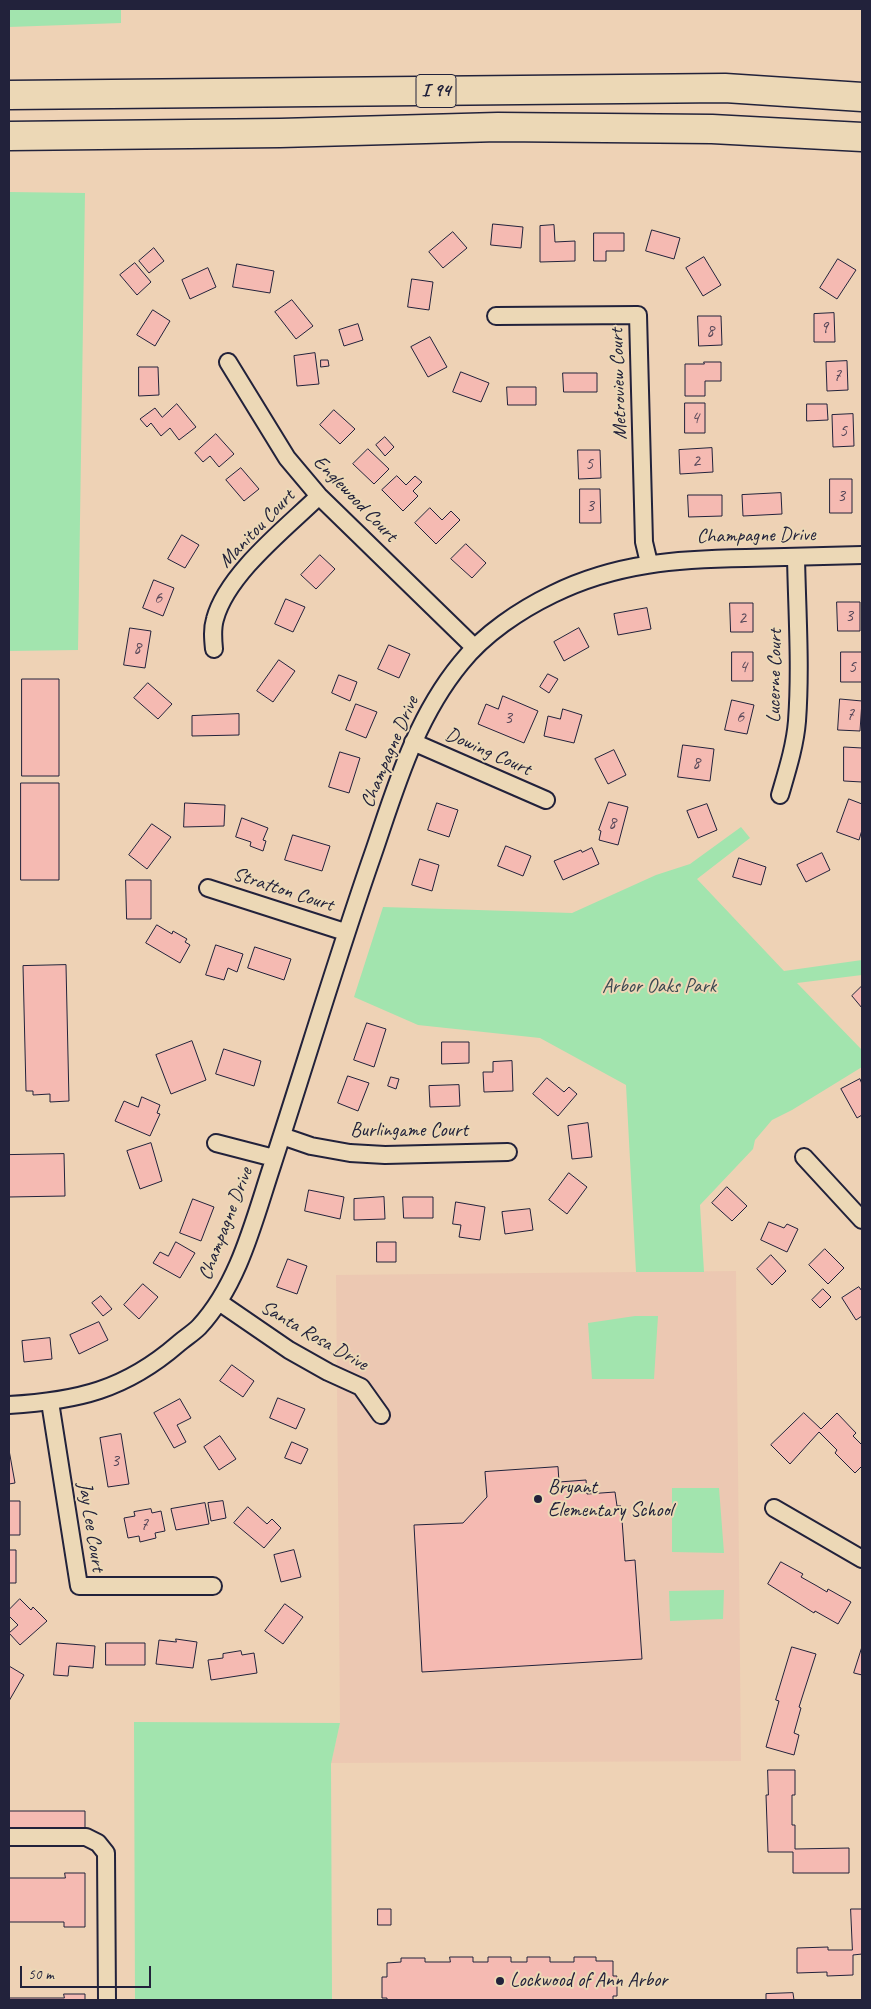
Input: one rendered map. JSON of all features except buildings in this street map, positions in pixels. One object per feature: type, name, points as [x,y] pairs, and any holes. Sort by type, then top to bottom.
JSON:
[{"type":"highway","name":"I 94","points":[[9,95],[725,88],[862,97]]},
{"type":"highway","name":"I 94","points":[[9,136],[280,133],[507,127],[712,129],[862,137]]},
{"type":"street","name":"Metroview Court","points":[[496,316],[638,315],[644,542],[649,563]]},
{"type":"street","name":"Englewood Court","points":[[228,362],[287,458],[319,496],[474,647]]},
{"type":"street","name":"Manitou Court","points":[[214,649],[212,633],[215,618],[224,595],[241,572],[319,496]]},
{"type":"street","name":"Champagne Drive","points":[[9,1405],[50,1402],[110,1388],[142,1372],[199,1327],[219,1302],[247,1241],[346,932],[413,742],[433,702],[460,663],[474,647],[532,605],[554,593],[616,570],[649,563],[685,559],[862,555]]},
{"type":"street","name":"Lucerne Court","points":[[780,795],[792,752],[797,722],[796,556]]},
{"type":"street","name":"Dowing Court","points":[[413,742],[546,800]]},
{"type":"street","name":"Stratton Court","points":[[208,888],[346,932]]},
{"type":"street","name":"Burlingame Court","points":[[282,1136],[311,1146],[350,1154],[508,1152]]},
{"type":"street","name":"Champagne Drive","points":[[216,1143],[274,1158]]},
{"type":"street","points":[[804,1157],[862,1220]]},
{"type":"street","name":"Santa Rosa Drive","points":[[219,1302],[289,1350],[328,1372],[362,1387],[381,1415]]},
{"type":"street","name":"Jay Lee Court","points":[[50,1402],[79,1586],[213,1586]]},
{"type":"street","points":[[774,1508],[862,1559]]},
{"type":"street","points":[[9,1837],[86,1837],[98,1843],[106,1853],[107,2000]]},
{"type":"shaded area","name":"Bryant Elementary School","points":[[736,1271],[741,1761],[331,1763],[340,1723],[336,1275]]},
{"type":"green space","points":[[9,9],[121,9],[121,23],[9,27]]},
{"type":"green space","points":[[9,192],[85,193],[78,650],[9,651]]},
{"type":"green space","name":"Arbor Oaks Park","points":[[741,827],[750,838],[697,879],[784,971],[862,960],[862,975],[797,983],[862,1050],[862,1067],[792,1110],[772,1120],[755,1140],[753,1149],[700,1205],[704,1272],[636,1272],[626,1085],[540,1038],[418,1025],[354,997],[383,907],[572,913],[656,875],[690,864]]},
{"type":"green space","points":[[635,1316],[658,1316],[654,1379],[592,1379],[588,1323]]},
{"type":"green space","points":[[672,1488],[719,1488],[724,1553],[672,1552]]},
{"type":"green space","points":[[724,1590],[723,1619],[670,1621],[669,1591]]},
{"type":"green space","points":[[134,1722],[340,1723],[331,1764],[332,2000],[135,2000]]},
{"type":"place","name":"Bryant Elementary School","points":[[538,1499]]},
{"type":"place","name":"Lockwood of Ann Arbor","points":[[500,1981]]}]
